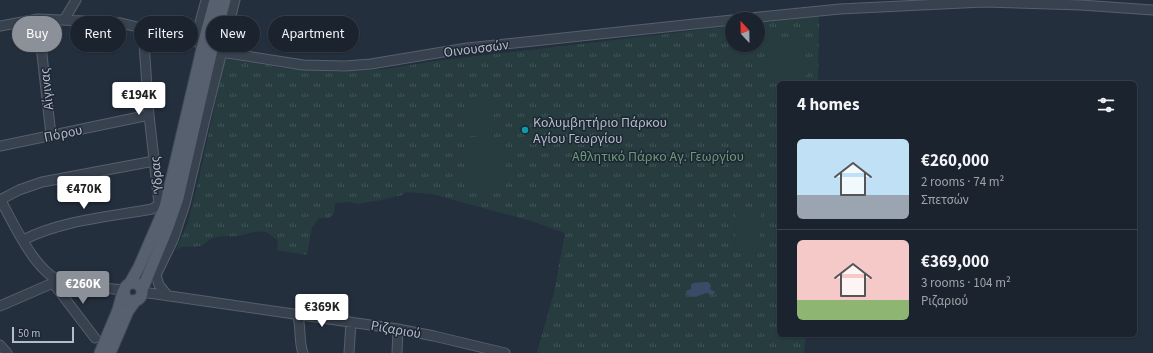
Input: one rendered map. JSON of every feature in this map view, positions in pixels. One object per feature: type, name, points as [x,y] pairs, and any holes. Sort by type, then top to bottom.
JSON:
[{"type":"main road","points":[[198,38],[215,0]]},
{"type":"main road","points":[[110,353],[130,308],[140,294],[168,227],[178,198],[213,45],[225,0]]},
{"type":"main road","points":[[100,353],[126,288],[139,267],[165,207],[194,52]]},
{"type":"main road","points":[[126,288],[138,284],[140,294]]},
{"type":"main road","points":[[126,288],[124,296],[128,300],[140,294]]},
{"type":"street","points":[[76,0],[64,20],[121,23],[134,27]]},
{"type":"street","points":[[198,25],[201,0]]},
{"type":"street","points":[[198,34],[206,0]]},
{"type":"street","points":[[231,16],[235,0]]},
{"type":"street","points":[[765,16],[840,9],[983,2],[1088,5],[1153,10]]},
{"type":"street","name":"Οινουσσών","points":[[221,52],[303,65],[346,66],[371,64],[467,48],[725,21]]},
{"type":"street","points":[[0,26],[12,24]]},
{"type":"street","name":"Αίγινας","points":[[42,52],[51,135]]},
{"type":"street","name":"Ύδρας","points":[[23,240],[35,233],[57,226],[152,209],[157,206],[145,52]]},
{"type":"street","points":[[168,296],[159,285],[156,275],[173,240],[185,204],[221,52]]},
{"type":"street","name":"Πόρου","points":[[0,146],[149,115]]},
{"type":"street","points":[[95,338],[53,280],[37,262],[0,199],[19,190],[42,182],[154,161]]},
{"type":"street","points":[[0,306],[53,280],[64,283],[126,288]]},
{"type":"street","name":"Ριζαριού","points":[[140,294],[168,296],[398,329],[505,353]]},
{"type":"street","points":[[297,314],[300,324],[300,344],[303,353]]},
{"type":"street","points":[[349,353],[350,322]]},
{"type":"street","points":[[397,353],[398,329]]},
{"type":"street","points":[[0,345],[7,353]]},
{"type":"green space","name":"Αθλητικό Πάρκο Αγ. Γεωργίου","points":[[819,16],[818,81],[777,81],[777,337],[806,337],[804,353],[539,353],[537,352],[554,293],[565,233],[531,221],[432,194],[406,192],[402,195],[357,204],[349,202],[335,203],[334,213],[329,218],[319,218],[312,227],[307,255],[277,250],[278,240],[267,233],[261,232],[238,236],[216,237],[202,245],[182,247],[176,250],[188,222],[225,58],[283,68],[338,72],[385,69],[436,61],[725,27],[725,52],[765,52],[765,22]]},
{"type":"green space","points":[[801,37],[804,56],[768,61],[765,42]]},
{"type":"green space","points":[[726,52],[751,52],[751,56],[727,59]]},
{"type":"green space","points":[[804,58],[807,75],[770,80],[767,63]]},
{"type":"green space","points":[[493,96],[494,136],[468,136],[468,97]]},
{"type":"green space","points":[[505,143],[506,187],[466,188],[465,144]]},
{"type":"green space","points":[[736,211],[761,213],[758,253],[734,251]]},
{"type":"water","points":[[708,282],[711,285],[710,289],[715,292],[714,294],[712,295],[707,293],[695,297],[687,295],[686,291],[691,289],[691,285],[693,283]]},
{"type":"place","name":"Κολυμβητήριο Πάρκου Αγίου Γεωργίου","points":[[525,130]]}]
